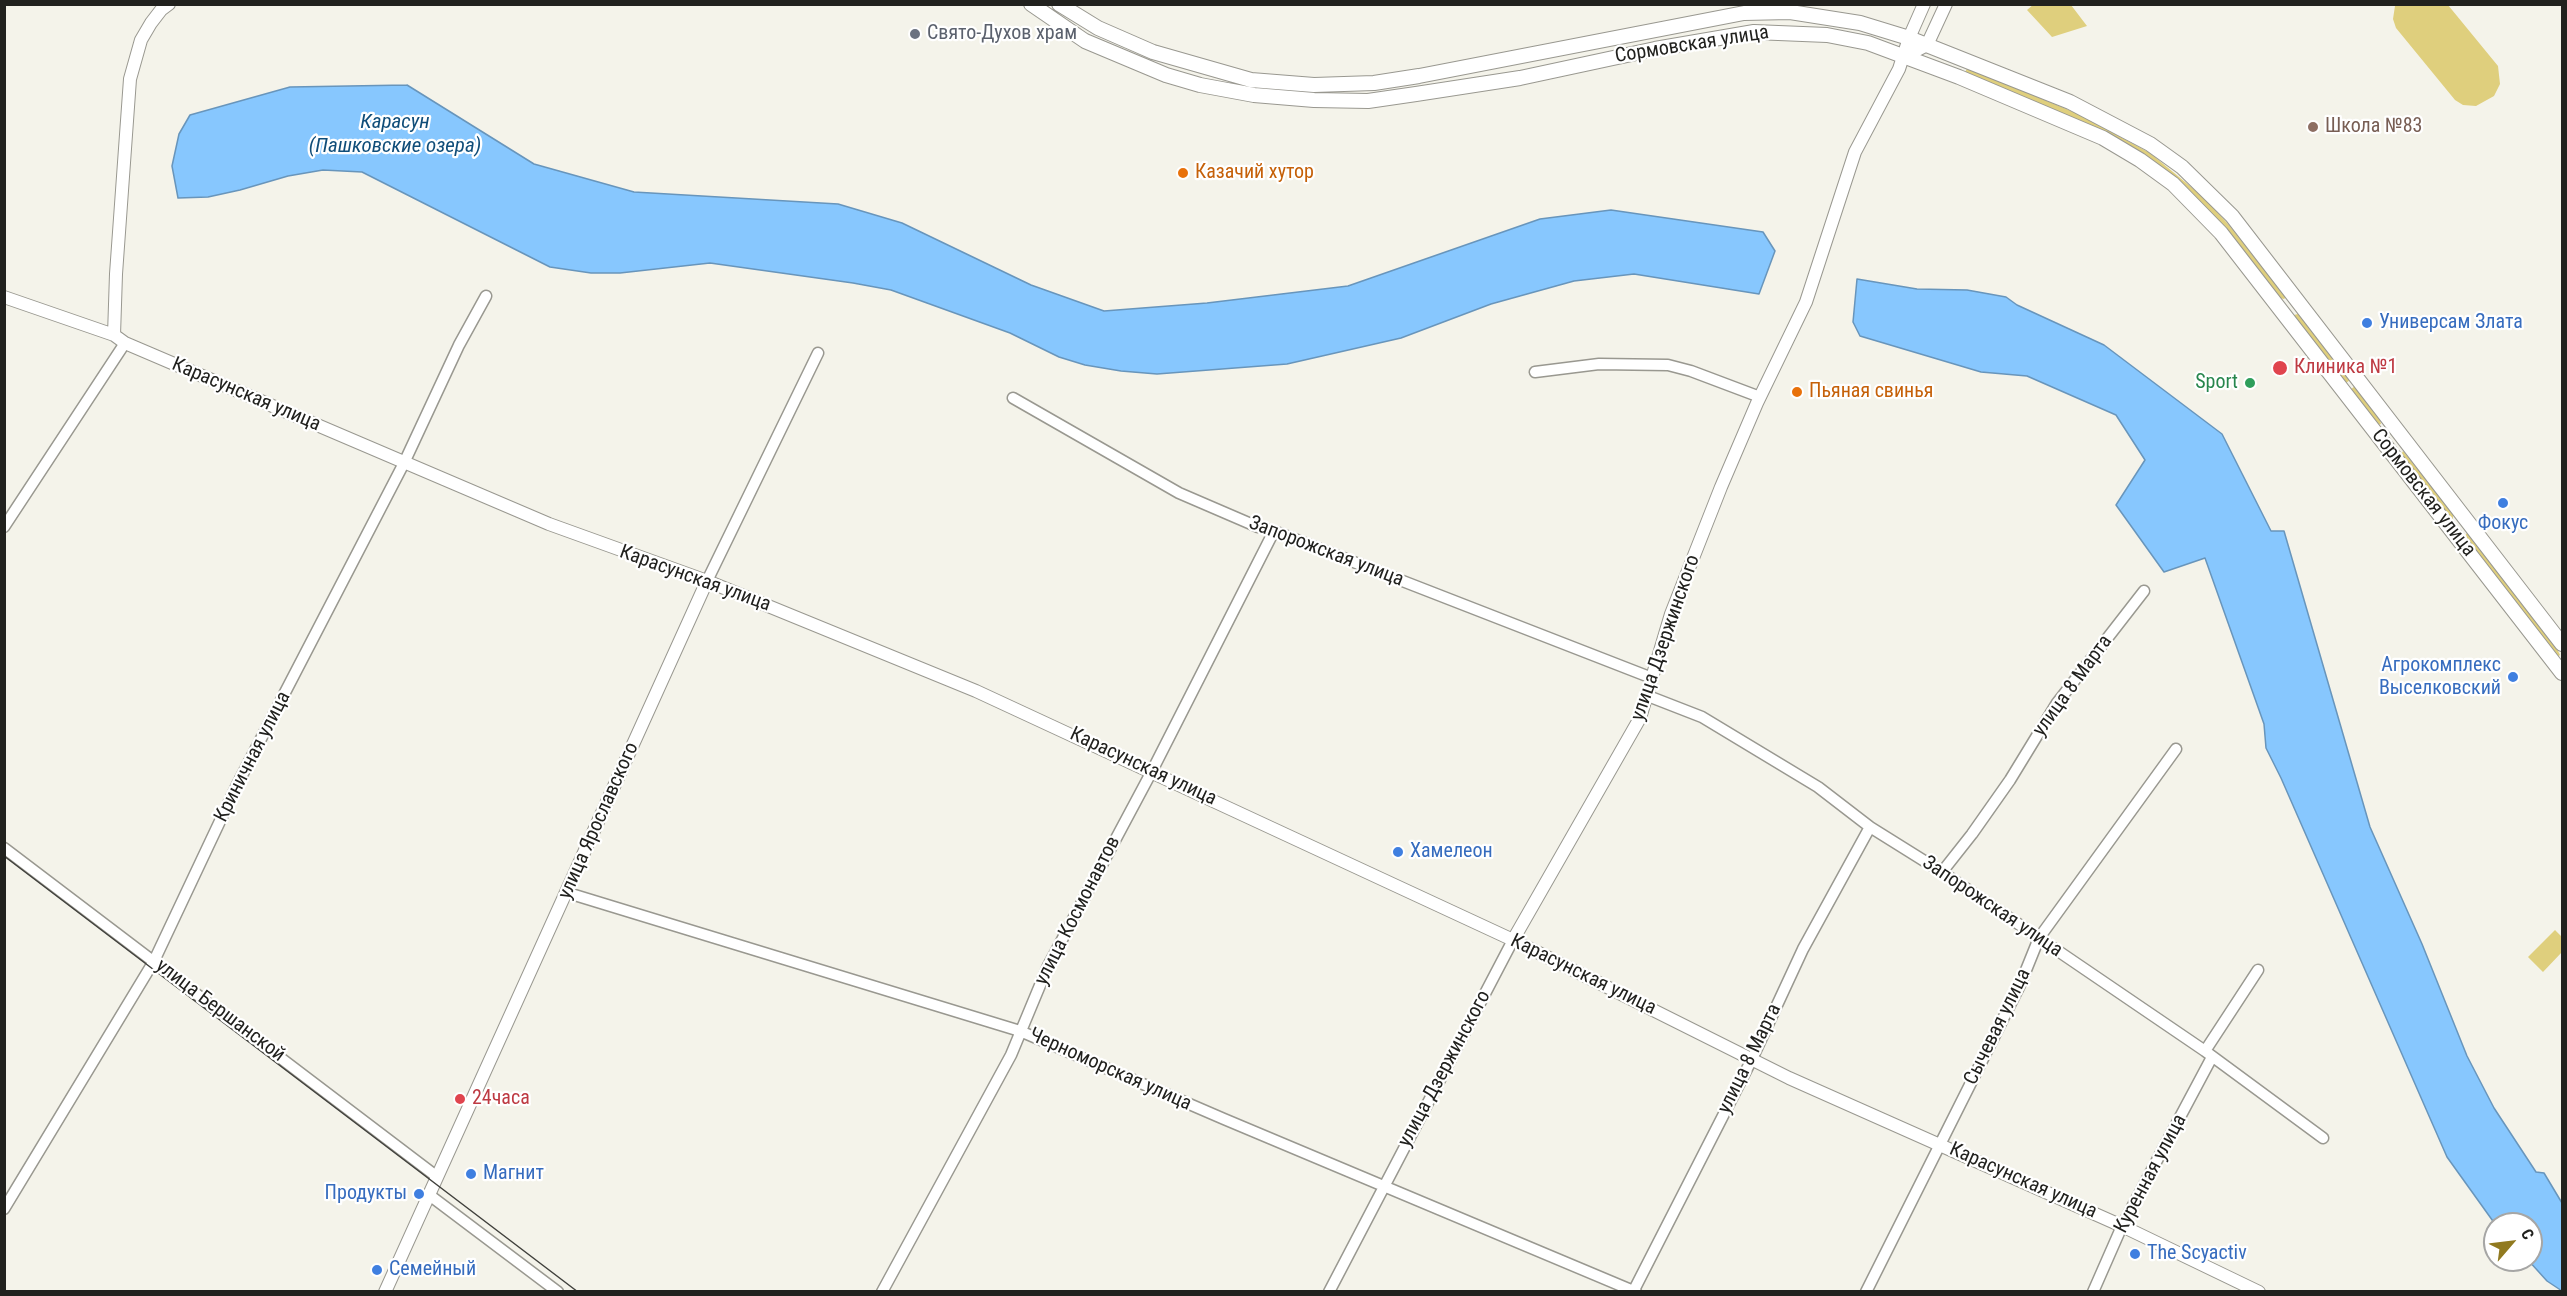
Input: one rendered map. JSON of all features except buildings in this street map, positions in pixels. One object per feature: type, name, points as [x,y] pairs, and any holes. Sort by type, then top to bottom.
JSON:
[{"type":"main road","name":"Сормовская улица","points":[[1031,4],[1085,41],[1123,59],[1200,85],[1254,95],[1363,100],[1520,78],[1655,49],[1754,32],[1827,35],[1858,40],[1959,77],[2093,133],[2140,160],[2173,184],[2221,233],[2562,671]]},
{"type":"main road","name":"Сормовская улица","points":[[1059,4],[1129,43],[1199,67],[1251,80],[1314,86],[1362,83],[1480,66],[1744,13],[1790,12],[1832,16],[1909,38],[2070,102],[2150,144],[2182,167],[2232,216],[2562,644]]},
{"type":"main road","points":[[1362,83],[1363,100]]},
{"type":"main road","points":[[2283,314],[2299,301]]},
{"type":"street","points":[[114,335],[116,274],[130,79],[141,40],[161,10],[169,4]]},
{"type":"street","name":"улица Дзержинского","points":[[1329,1292],[1513,940],[1636,725],[1648,696],[1671,614],[1721,487],[1760,397],[1806,302],[1855,152],[1904,57],[1923,4]]},
{"type":"street","points":[[1904,57],[1927,45],[1946,4]]},
{"type":"street","name":"Криничная улица","points":[[4,1209],[154,961],[237,785],[404,463],[459,345],[486,296]]},
{"type":"street","name":"Карасунская улица","points":[[4,297],[114,335],[125,343],[549,524],[707,581],[976,691],[1513,940],[1789,1078],[2122,1226],[2259,1292]]},
{"type":"street","points":[[4,527],[125,343]]},
{"type":"street","name":"улица Ярославского","points":[[385,1292],[436,1176],[568,893],[707,581],[818,353]]},
{"type":"street","points":[[1535,372],[1599,364],[1668,365],[1760,397]]},
{"type":"street","name":"Запорожская улица","points":[[1013,398],[1179,493],[1258,527],[1274,531],[1652,678]]},
{"type":"street","name":"улица Космонавтов","points":[[882,1292],[1011,1055],[1048,966],[1152,771],[1274,531]]},
{"type":"street","name":"улица 8 Марта","points":[[1942,872],[2010,780],[2057,703],[2144,591]]},
{"type":"street","name":"Запорожская улица","points":[[1648,696],[1702,717],[1818,787],[1870,827],[1942,872],[2039,938],[2208,1054],[2324,1138]]},
{"type":"street","name":"Сычевая улица","points":[[1866,1292],[2020,985],[2039,938],[2176,749]]},
{"type":"street","name":"улица 8 Марта","points":[[1634,1291],[1752,1059],[1803,949],[1870,827]]},
{"type":"street","name":"улица Бершанской","points":[[4,848],[436,1176]]},
{"type":"street","name":"Черноморская улица","points":[[568,893],[1020,1030],[1224,1119],[1634,1291]]},
{"type":"street","name":"Куренная улица","points":[[2093,1292],[2122,1226],[2208,1054],[2258,970]]},
{"type":"street","points":[[428,1194],[558,1292]]},
{"type":"shaded area","points":[[2034,4],[2071,5],[2087,26],[2052,37],[2027,10]]},
{"type":"shaded area","points":[[2448,5],[2498,66],[2500,84],[2494,96],[2476,106],[2463,105],[2455,100],[2396,28],[2393,19],[2395,6]]},
{"type":"shaded area","points":[[1967,68],[2076,113],[2150,153],[2202,196],[2229,225],[2286,297],[2280,298],[2225,227],[2174,177],[2109,135],[1965,73]]},
{"type":"shaded area","points":[[2298,314],[2350,380],[2346,383],[2296,320],[2294,315]]},
{"type":"shaded area","points":[[2355,386],[2380,419],[2381,424],[2378,425],[2350,390]]},
{"type":"shaded area","points":[[2403,451],[2453,513],[2453,519],[2450,519],[2401,455]]},
{"type":"shaded area","points":[[2467,533],[2560,655],[2557,657],[2464,537]]},
{"type":"shaded area","points":[[2555,930],[2562,937],[2562,952],[2543,972],[2528,957]]},
{"type":"water","name":"Карасун (Пашковские озера)","points":[[407,85],[534,164],[634,192],[838,204],[902,223],[1031,285],[1104,311],[1207,303],[1348,286],[1540,219],[1611,210],[1763,232],[1775,251],[1759,294],[1634,274],[1574,281],[1491,304],[1401,338],[1287,364],[1157,374],[1085,365],[1059,357],[1010,333],[891,290],[853,283],[710,263],[620,273],[591,273],[550,267],[362,172],[323,170],[288,176],[208,197],[178,198],[172,166],[179,134],[190,115],[290,87]]},
{"type":"water","points":[[1857,279],[1917,289],[1967,290],[2006,297],[2017,305],[2104,345],[2222,434],[2271,531],[2284,531],[2370,827],[2422,944],[2467,1056],[2494,1108],[2536,1172],[2544,1173],[2562,1203],[2562,1291],[2539,1272],[2543,1272],[2543,1212],[2486,1212],[2447,1157],[2266,748],[2264,724],[2205,558],[2164,572],[2116,505],[2145,460],[2116,415],[2027,376],[1981,372],[1860,336],[1853,322]]},
{"type":"tram line","points":[[4,856],[578,1292]]},
{"type":"place","name":"Свято-Духов храм","points":[[915,34]]},
{"type":"place","name":"Школа №83","points":[[2313,127]]},
{"type":"place","name":"Казачий хутор","points":[[1183,173]]},
{"type":"place","name":"Универсам Злата","points":[[2367,323]]},
{"type":"place","name":"Клиника №1","points":[[2280,368]]},
{"type":"place","name":"Sport","points":[[2250,383]]},
{"type":"place","name":"Пьяная свинья","points":[[1797,392]]},
{"type":"place","name":"Фокус","points":[[2503,503]]},
{"type":"place","name":"Агрокомплекс Выселковский","points":[[2513,677]]},
{"type":"place","name":"Хамелеон","points":[[1398,852]]},
{"type":"place","name":"24часа","points":[[460,1099]]},
{"type":"place","name":"Магнит","points":[[471,1174]]},
{"type":"place","name":"Продукты","points":[[419,1194]]},
{"type":"place","name":"The Scyactiv","points":[[2135,1254]]},
{"type":"place","name":"Семейный","points":[[377,1270]]}]
